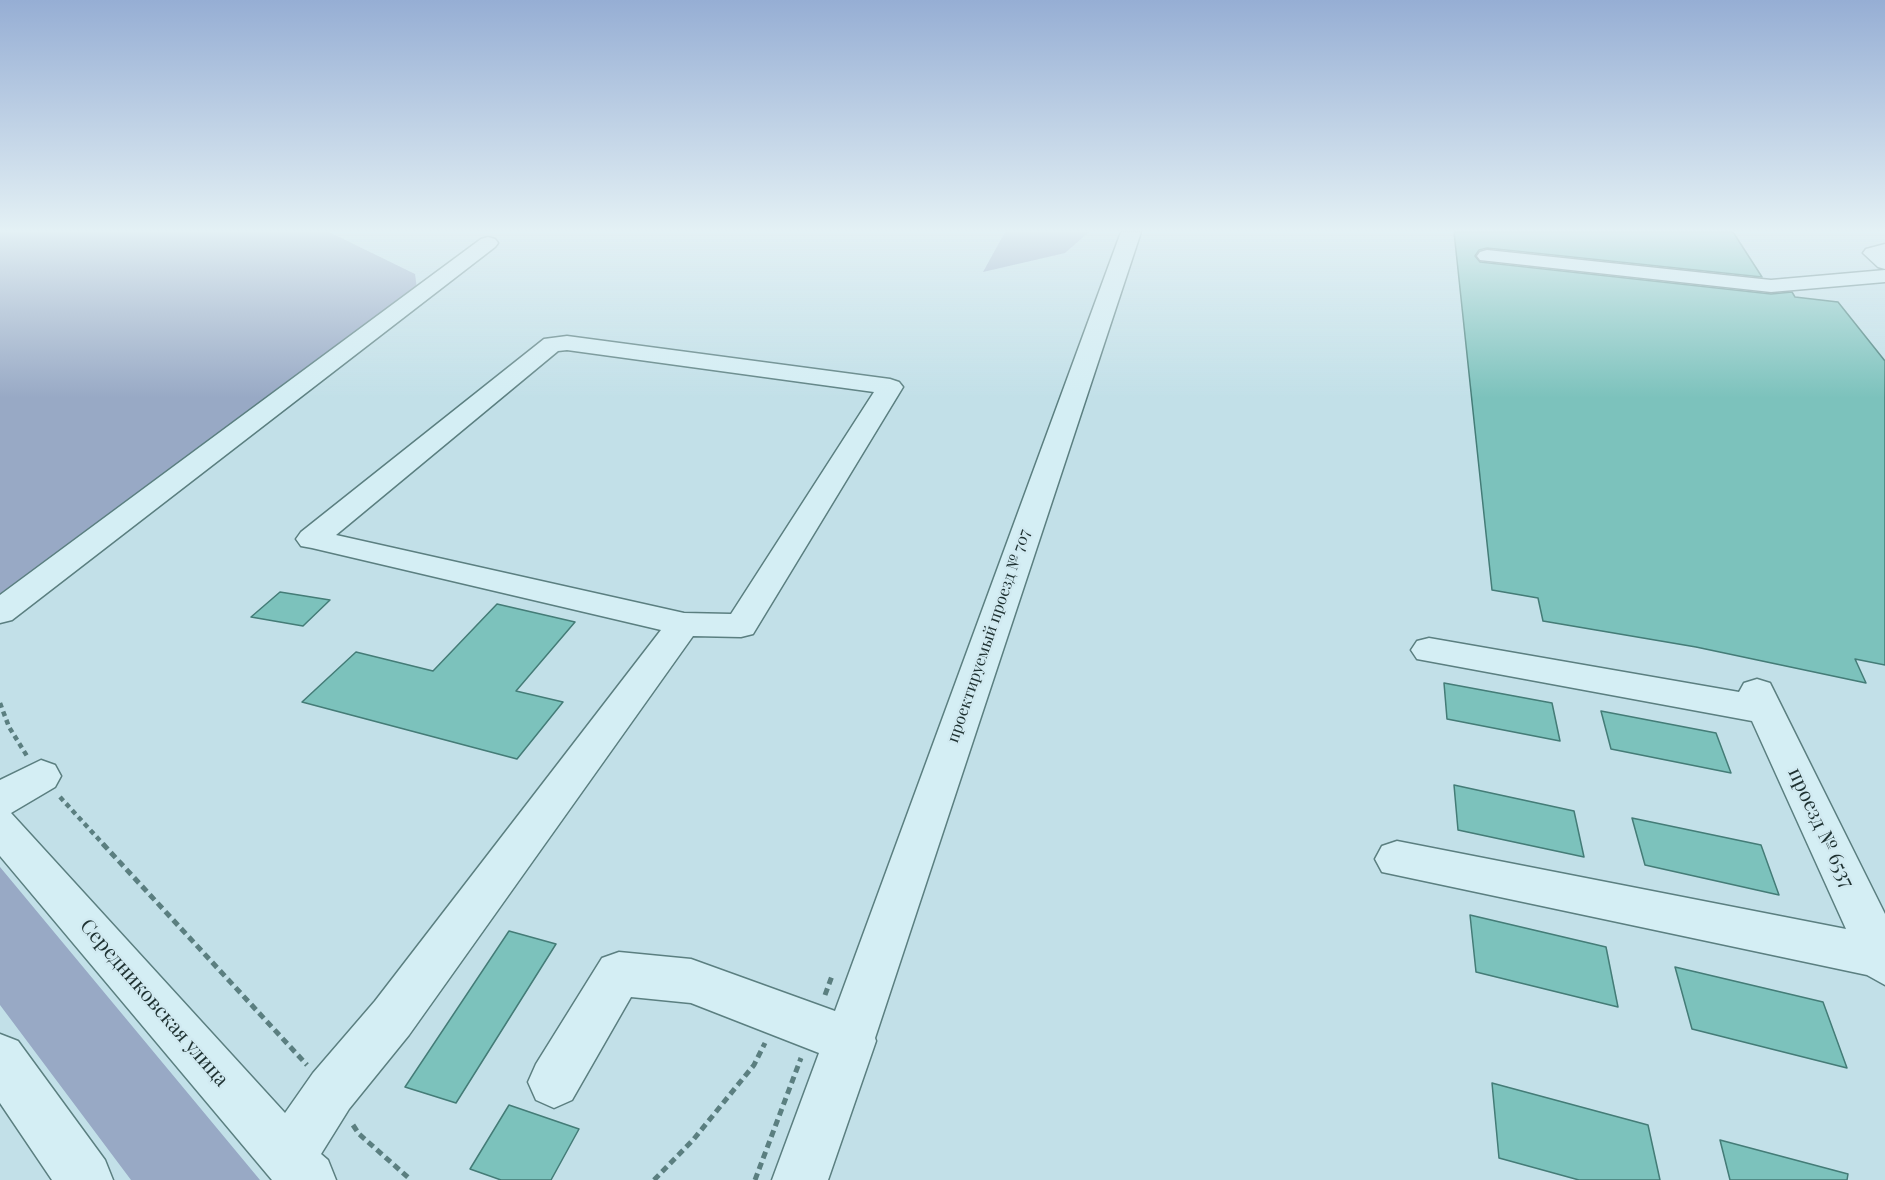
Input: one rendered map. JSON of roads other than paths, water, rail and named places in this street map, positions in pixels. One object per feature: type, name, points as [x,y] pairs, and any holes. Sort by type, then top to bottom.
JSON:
[{"type":"street","points":[[0,612],[430,287]]},
{"type":"street","name":"проектируемый проезд № 707","points":[[851,1041],[1032,511],[1111,287]]},
{"type":"street","points":[[567,343],[890,387],[741,626],[684,624],[312,539],[552,344],[567,343]]},
{"type":"street","points":[[298,1168],[331,1091],[393,1018],[684,624]]},
{"type":"street","name":"проезд № 6537","points":[[1429,650],[1761,701],[1883,960]]},
{"type":"street","points":[[0,800],[40,776]]},
{"type":"street","name":"Середниковская улица","points":[[0,826],[298,1168]]},
{"type":"street","points":[[1396,859],[1883,960]]},
{"type":"street","points":[[554,1082],[619,974],[691,981],[779,1016],[851,1041],[800,1180]]},
{"type":"street","points":[[0,1059],[86,1180]]}]
